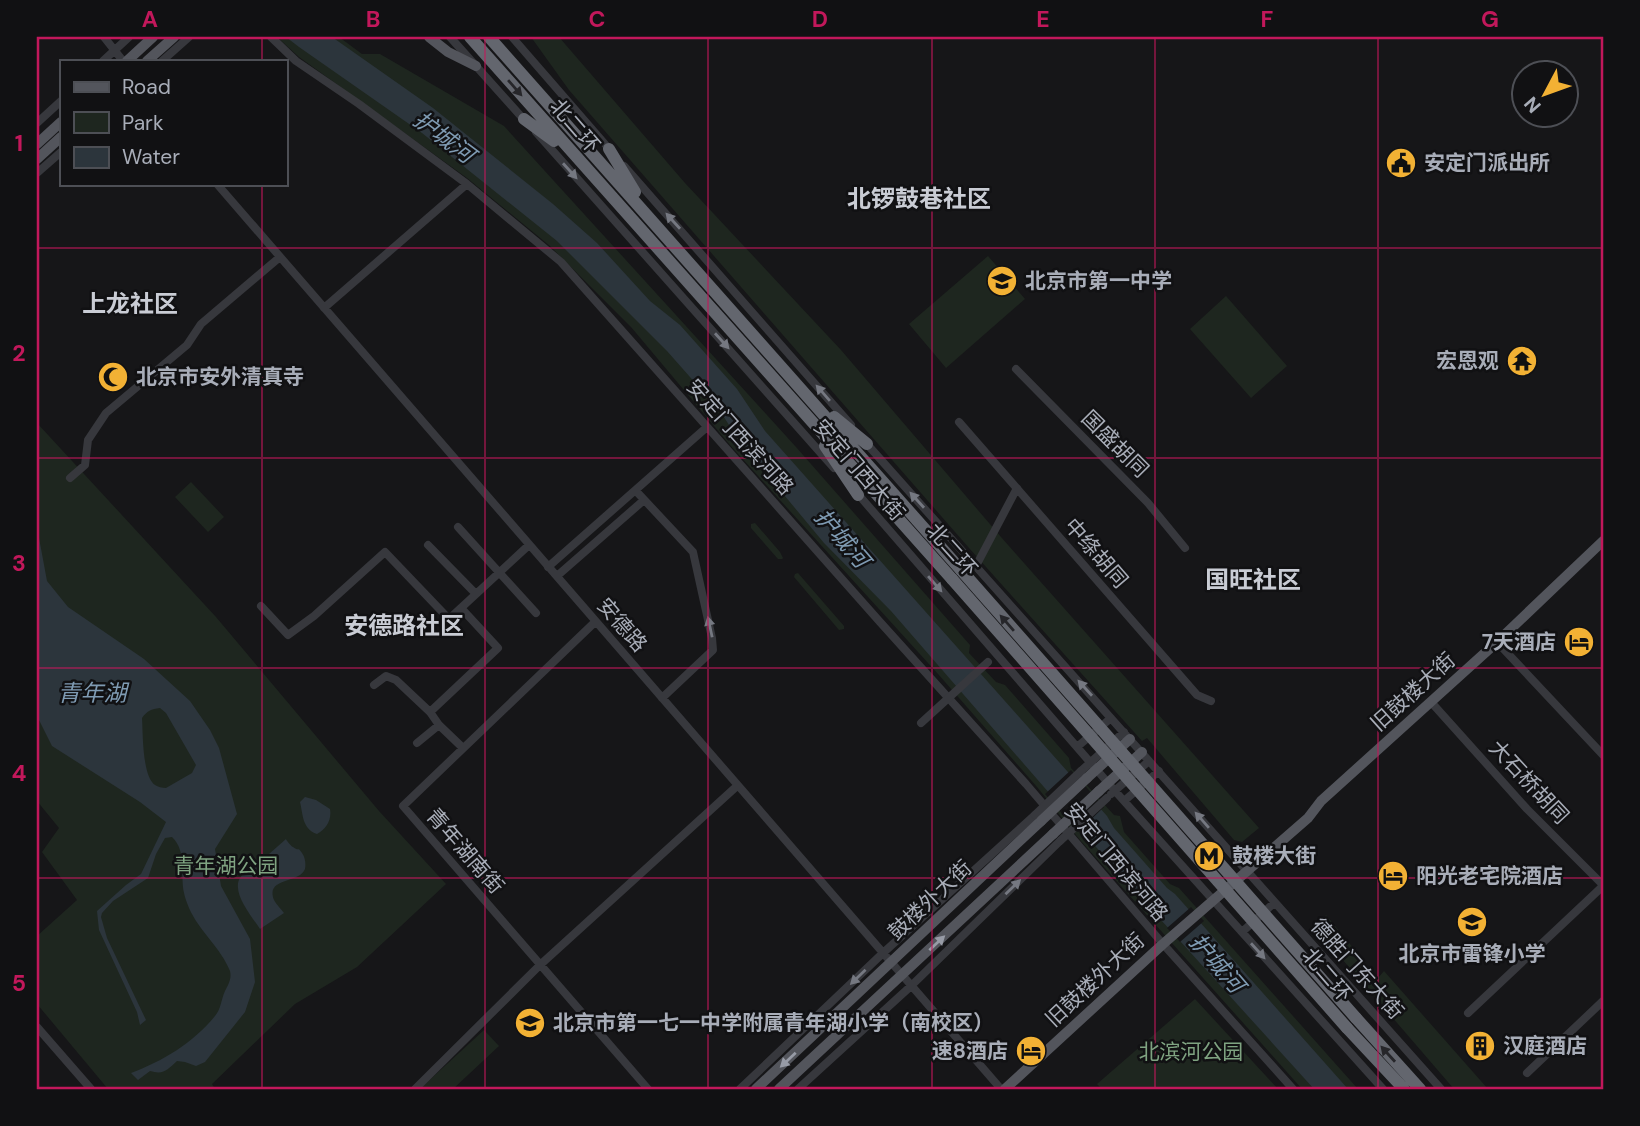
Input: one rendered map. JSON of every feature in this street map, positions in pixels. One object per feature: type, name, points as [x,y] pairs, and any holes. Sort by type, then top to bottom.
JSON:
[{"type":"highway","name":"北二环","points":[[470,37],[575,156],[961,570],[1352,1023],[1404,1089]]},
{"type":"highway","name":"北二环","points":[[489,37],[651,219],[799,397],[1352,1023],[1420,1089]]},
{"type":"highway","points":[[524,119],[575,156]]},
{"type":"highway","points":[[609,149],[651,219]]},
{"type":"highway","points":[[799,397],[858,495]]},
{"type":"highway","points":[[799,397],[867,444]]},
{"type":"main road","points":[[126,60],[153,37]]},
{"type":"main road","points":[[148,60],[174,37]]},
{"type":"main road","points":[[429,37],[448,52],[475,66]]},
{"type":"main road","points":[[37,144],[60,122]]},
{"type":"main road","points":[[37,159],[60,138]]},
{"type":"main road","name":"旧鼓楼大街","points":[[1212,900],[1308,818],[1321,801],[1497,642],[1603,541]]},
{"type":"main road","name":"鼓楼外大街","points":[[757,1089],[892,963],[1084,774],[1127,736]]},
{"type":"main road","name":"鼓楼外大街","points":[[779,1089],[1146,756]]},
{"type":"main road","name":"旧鼓楼外大街","points":[[1003,1089],[1212,900]]},
{"type":"street","points":[[104,37],[124,60]]},
{"type":"street","points":[[104,60],[130,37]]},
{"type":"street","points":[[163,60],[189,37]]},
{"type":"street","name":"安定门西滨河路","points":[[271,37],[296,61],[467,184],[561,262],[880,622],[1027,783],[1163,944],[1293,1089]]},
{"type":"street","name":"安定门西大街","points":[[450,37],[858,495],[1212,900]]},
{"type":"street","name":"安定门西大街","points":[[512,37],[867,444],[1247,871]]},
{"type":"street","points":[[37,123],[60,101]]},
{"type":"street","points":[[37,173],[60,153]]},
{"type":"street","points":[[324,308],[467,184]]},
{"type":"street","name":"安德路","points":[[219,186],[737,786],[1003,1089]]},
{"type":"street","points":[[70,478],[85,465],[88,440],[106,414],[187,345],[201,324],[280,257]]},
{"type":"street","name":"国盛胡同","points":[[1016,369],[1148,503],[1185,548]]},
{"type":"street","name":"中绦胡同","points":[[959,422],[1197,695],[1211,701]]},
{"type":"street","points":[[548,567],[707,427]]},
{"type":"street","points":[[976,566],[1017,488]]},
{"type":"street","points":[[636,491],[693,552],[712,638],[713,650],[662,698]]},
{"type":"street","points":[[557,576],[644,500]]},
{"type":"street","points":[[458,527],[536,613]]},
{"type":"street","points":[[428,545],[476,594]]},
{"type":"street","points":[[261,606],[288,635],[314,616],[385,552],[449,619],[528,545]]},
{"type":"street","points":[[430,712],[498,648],[461,608]]},
{"type":"street","name":"青年湖南街","points":[[595,622],[402,806],[648,1089]]},
{"type":"street","points":[[1497,642],[1603,755]]},
{"type":"street","points":[[921,723],[997,655]]},
{"type":"street","points":[[374,685],[386,676],[396,680],[463,748]]},
{"type":"street","name":"大石桥胡同","points":[[1431,702],[1527,809],[1603,886]]},
{"type":"street","points":[[1077,747],[1111,718]]},
{"type":"street","points":[[417,743],[439,725]]},
{"type":"street","points":[[1124,801],[1159,771]]},
{"type":"street","points":[[415,1089],[540,965],[737,786]]},
{"type":"street","name":"鼓楼外大街","points":[[740,1089],[883,953],[1038,818]]},
{"type":"street","name":"鼓楼外大街","points":[[798,1089],[911,986],[1056,837]]},
{"type":"street","name":"德胜门东大街","points":[[1247,871],[1441,1089]]},
{"type":"street","points":[[1468,1013],[1603,886]]},
{"type":"street","points":[[1212,900],[1383,1089]]},
{"type":"street","points":[[1242,932],[1274,903]]},
{"type":"street","points":[[1527,1073],[1603,1001]]},
{"type":"street","points":[[37,1027],[91,1089]]},
{"type":"green space","points":[[277,37],[339,37],[362,54],[380,54],[504,126],[796,447],[970,645],[969,653],[996,682],[1005,685],[1069,758],[1071,768],[1114,815],[1120,816],[1124,832],[1170,884],[1179,888],[1358,1089],[1302,1089],[1080,840],[938,674],[730,445],[631,327],[550,246],[467,178],[299,57]]},
{"type":"green space","points":[[531,37],[559,37],[685,183],[841,350],[1001,537],[1259,828],[1242,842],[1234,840],[1147,738],[1142,741],[969,548],[569,90]]},
{"type":"green space","points":[[988,256],[1025,299],[946,368],[909,324]]},
{"type":"green space","points":[[1226,296],[1287,366],[1251,398],[1190,329]]},
{"type":"green space","name":"青年湖公园","points":[[37,423],[216,617],[379,811],[446,884],[357,967],[295,1004],[212,1084],[215,1089],[108,1089],[37,1004],[37,936],[77,900],[42,852],[59,828],[37,801]]},
{"type":"green space","points":[[191,482],[224,517],[208,532],[175,497]]},
{"type":"green space","points":[[755,523],[780,552],[782,559],[778,559],[751,528],[751,524]]},
{"type":"green space","points":[[798,573],[844,629],[839,630],[794,577]]},
{"type":"green space","points":[[1326,915],[1378,978],[1384,971],[1488,1089],[1454,1089],[1317,930]]},
{"type":"green space","name":"北滨河公园","points":[[1195,999],[1278,1089],[1102,1089],[1097,1084]]},
{"type":"green space","points":[[484,1030],[499,1046],[453,1089],[422,1087]]},
{"type":"water","name":"护城河","points":[[286,37],[332,37],[433,108],[553,204],[597,243],[650,301],[680,325],[737,389],[765,431],[1107,816],[1114,828],[1167,888],[1348,1089],[1314,1089],[1123,878],[891,611],[824,543],[740,442],[720,411],[667,351],[557,241],[422,133]]},
{"type":"water","name":"青年湖","points":[[37,527],[47,581],[68,607],[144,659],[190,701],[219,748],[237,814],[215,849],[221,886],[250,939],[255,982],[245,1012],[205,1062],[196,1066],[177,1061],[165,1071],[150,1071],[138,1080],[131,1073],[177,1050],[206,1026],[219,1010],[230,971],[189,908],[184,893],[180,849],[172,837],[165,838],[148,878],[113,901],[101,917],[107,938],[146,1020],[140,1025],[137,1012],[99,930],[97,911],[141,874],[166,822],[140,802],[52,746],[37,716]],"holes":[[[160,708],[166,713],[196,765],[192,773],[166,788],[155,785],[148,773],[142,718],[154,709]]]},
{"type":"water","points":[[305,797],[330,809],[328,824],[317,834],[308,829],[304,821],[300,802]]},
{"type":"water","points":[[286,839],[303,855],[305,869],[302,874],[274,888],[274,900],[284,913],[260,929],[240,897],[239,881],[243,874]]},
{"type":"pier","points":[[1071,770],[1104,807],[1078,832],[1045,794]]},
{"type":"pier","points":[[1191,907],[1204,921],[1180,942],[1167,928]]},
{"type":"place","name":"安定门派出所","points":[[1401,163]]},
{"type":"place","name":"北京市第一中学","points":[[1002,281]]},
{"type":"place","name":"宏恩观","points":[[1522,361]]},
{"type":"place","name":"北京市安外清真寺","points":[[113,377]]},
{"type":"place","name":"7天酒店","points":[[1579,642]]},
{"type":"place","name":"鼓楼大街","points":[[1209,856]]},
{"type":"place","name":"阳光老宅院酒店","points":[[1393,876]]},
{"type":"place","name":"北京市雷锋小学","points":[[1472,922]]},
{"type":"place","name":"北京市第一七一中学附属青年湖小学（南校区）","points":[[530,1023]]},
{"type":"place","name":"汉庭酒店","points":[[1480,1046]]},
{"type":"place","name":"速8酒店","points":[[1031,1051]]},
{"type":"district","name":"北锣鼓巷社区","points":[[919,198]]},
{"type":"district","name":"上龙社区","points":[[130,303]]},
{"type":"district","name":"国旺社区","points":[[1253,579]]},
{"type":"district","name":"安德路社区","points":[[404,625]]}]
